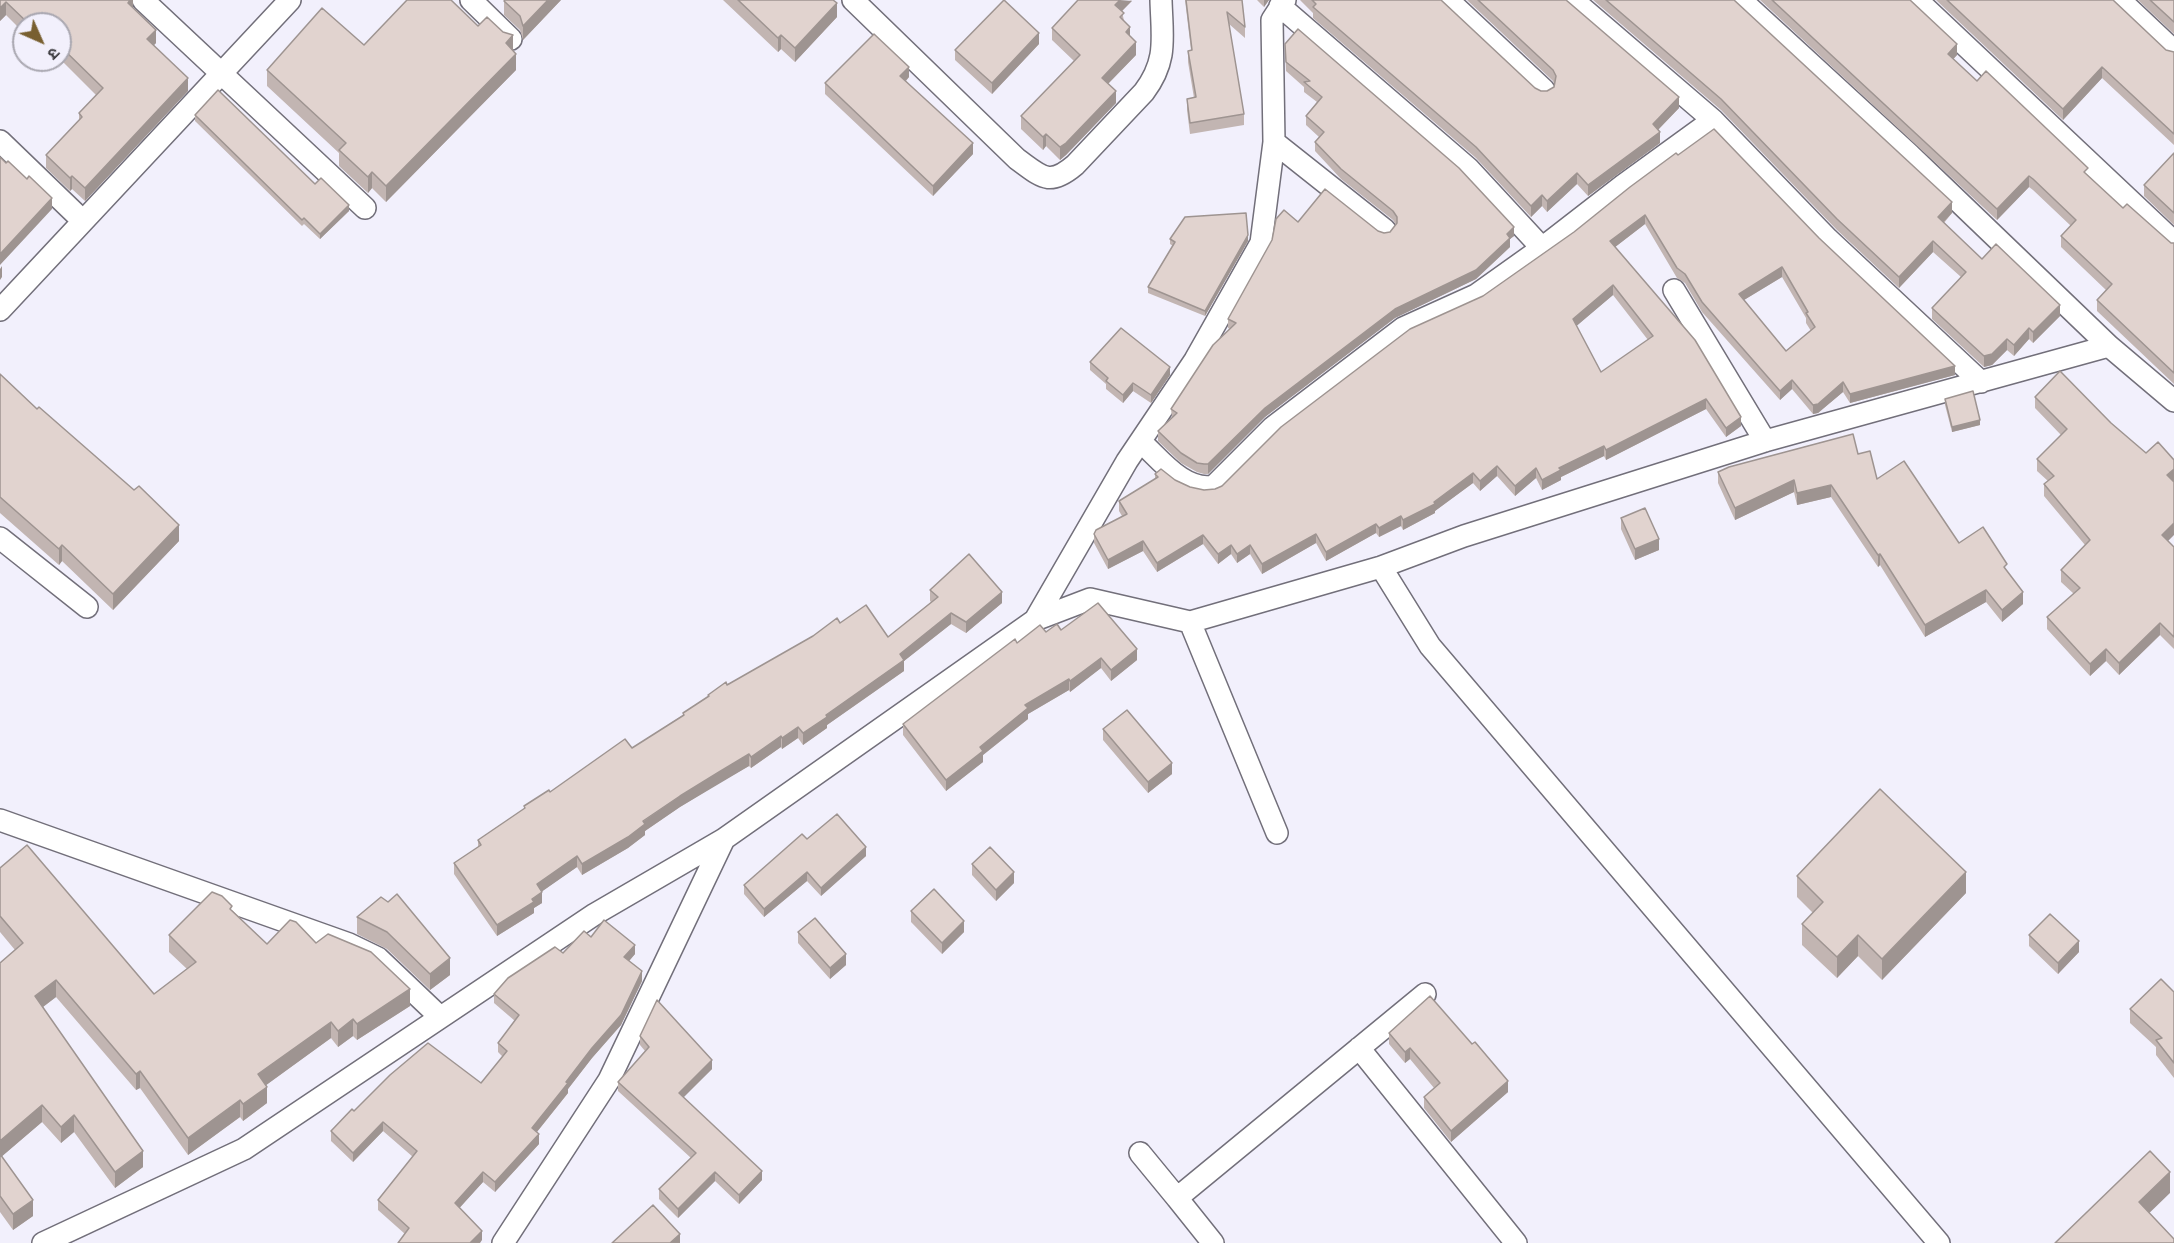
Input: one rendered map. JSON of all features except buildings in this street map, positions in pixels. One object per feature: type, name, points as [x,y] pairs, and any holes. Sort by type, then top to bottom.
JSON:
[{"type":"street","points":[[143,0],[364,208]]},
{"type":"street","points":[[0,310],[290,0]]},
{"type":"street","points":[[471,0],[511,39]]},
{"type":"street","points":[[853,0],[1017,159],[1041,177],[1053,179],[1075,165],[1153,80],[1162,53],[1161,0]]},
{"type":"street","points":[[1448,0],[1545,90]]},
{"type":"street","points":[[1573,0],[1713,120],[1828,239],[1982,382]]},
{"type":"street","points":[[1741,0],[1910,154],[2109,346],[2174,401]]},
{"type":"street","points":[[1917,0],[2174,242]]},
{"type":"street","points":[[2120,0],[2174,51]]},
{"type":"street","points":[[1035,620],[1127,461],[1195,360],[1261,243],[1274,142],[1272,20],[1282,3],[1468,168],[1542,248]]},
{"type":"street","points":[[1141,442],[1186,482],[1208,487],[1214,486],[1273,427],[1403,328],[1476,296],[1713,120]]},
{"type":"street","points":[[0,141],[83,221]]},
{"type":"street","points":[[1274,142],[1385,230]]},
{"type":"street","points":[[1674,290],[1765,441]]},
{"type":"street","points":[[43,1243],[244,1149],[595,914],[724,839],[1035,620],[1090,599],[1190,622],[1381,567],[1464,536],[1765,441],[2109,346]]},
{"type":"street","points":[[0,538],[87,607]]},
{"type":"street","points":[[1381,567],[1430,646],[1939,1243]]},
{"type":"street","points":[[1190,622],[1277,833]]},
{"type":"street","points":[[0,820],[349,944],[378,958],[439,1017]]},
{"type":"street","points":[[503,1243],[609,1080],[724,839]]},
{"type":"street","points":[[1177,1198],[1425,994]]},
{"type":"street","points":[[1359,1048],[1516,1243]]},
{"type":"street","points":[[1140,1153],[1213,1243]]}]
